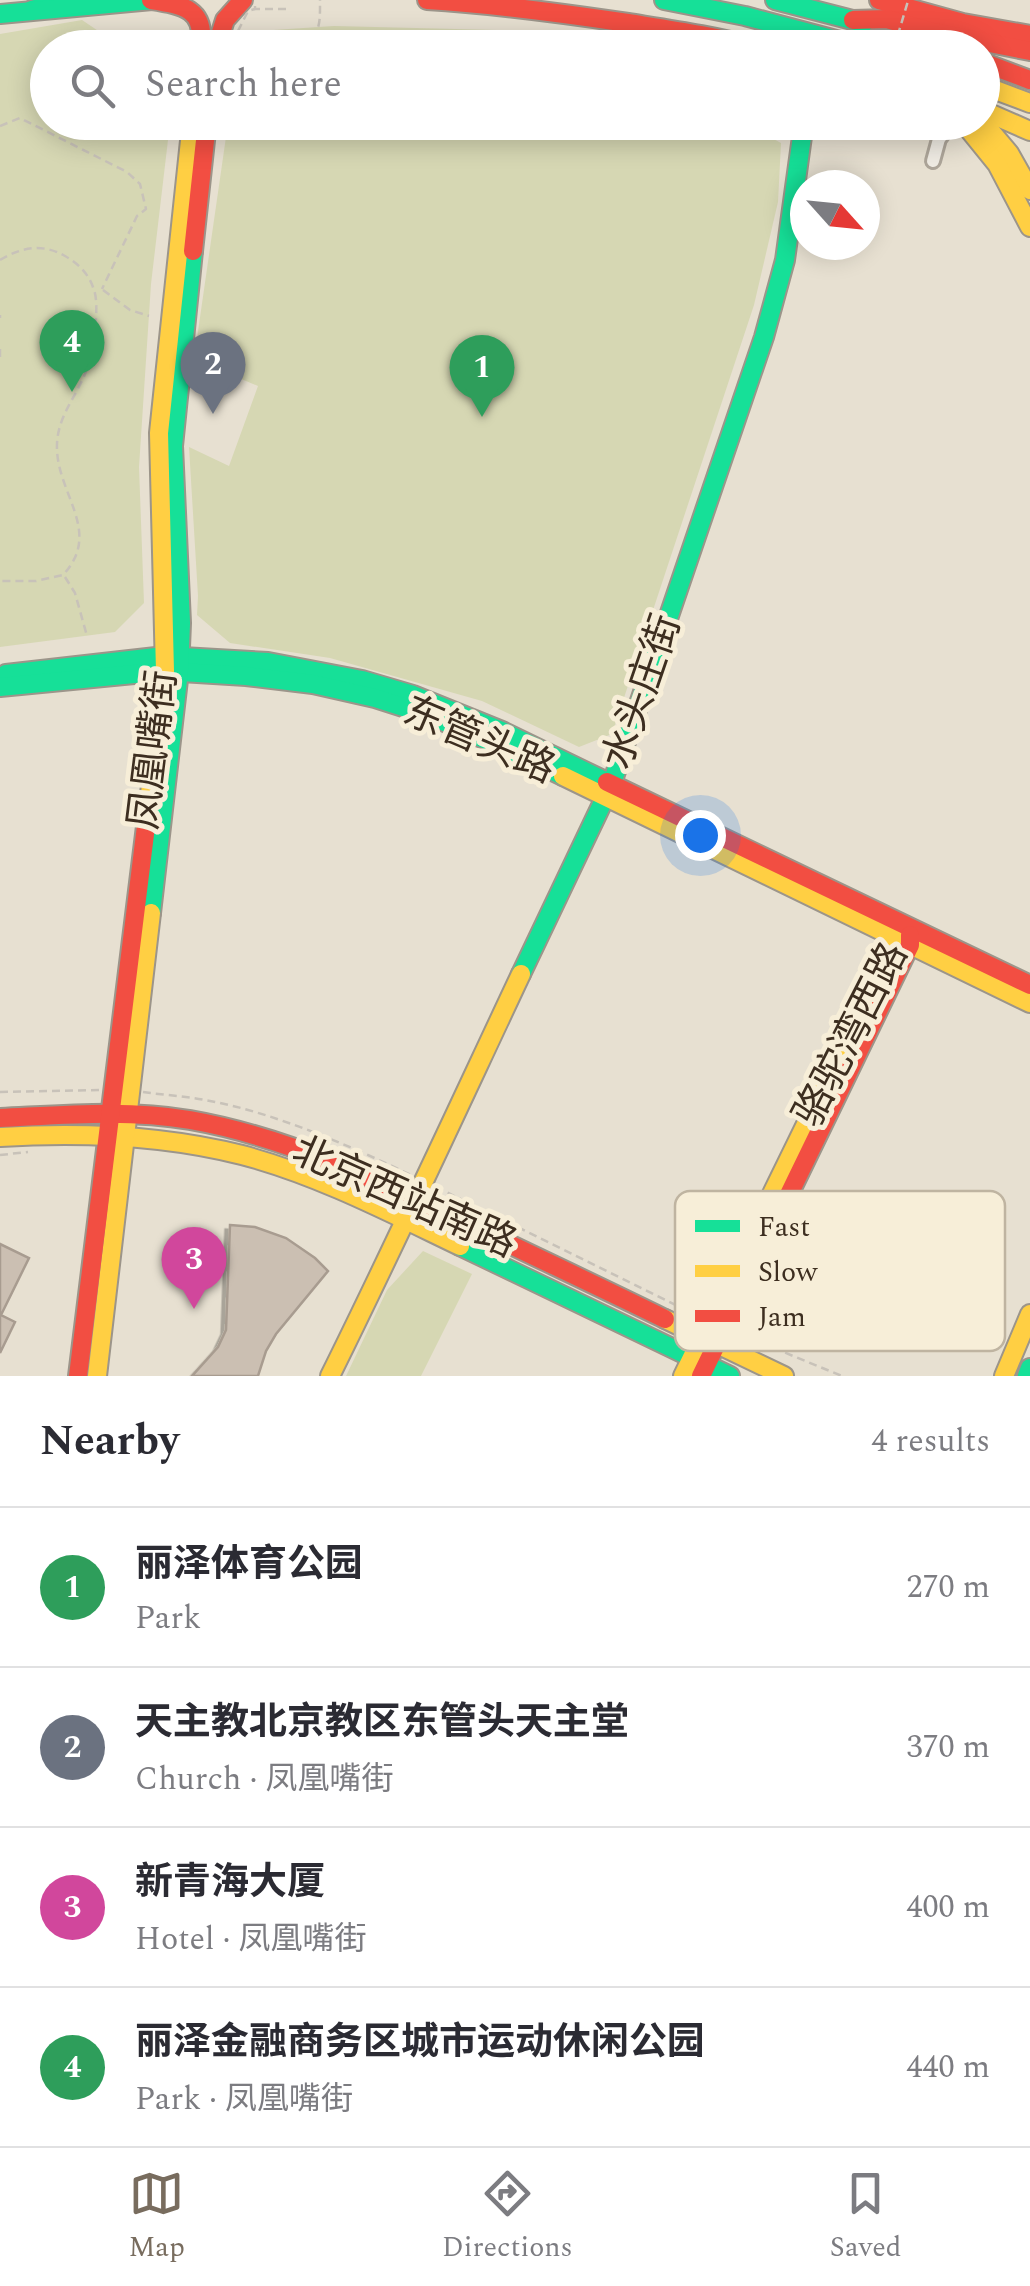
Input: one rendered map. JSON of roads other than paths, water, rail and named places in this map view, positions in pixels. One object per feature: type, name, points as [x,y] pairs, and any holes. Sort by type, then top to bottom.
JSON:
[{"type":"main road","points":[[32,10],[66,0]]},
{"type":"main road","points":[[0,14],[152,0],[192,12],[202,30]]},
{"type":"main road","points":[[427,0],[556,11],[675,30]]},
{"type":"main road","points":[[664,0],[797,30]]},
{"type":"main road","points":[[775,0],[884,30]]},
{"type":"main road","points":[[879,0],[962,24],[999,30]]},
{"type":"main road","points":[[222,30],[225,20],[249,5]]},
{"type":"main road","points":[[853,20],[887,19],[926,30]]},
{"type":"main road","points":[[1000,30],[1030,35]]},
{"type":"main road","points":[[1000,45],[1030,51]]},
{"type":"main road","points":[[1000,69],[1030,80]]},
{"type":"main road","points":[[1000,92],[1030,104]]},
{"type":"main road","points":[[1000,119],[1030,132]]},
{"type":"main road","points":[[1000,138],[1030,190]]},
{"type":"main road","name":"凤凰嘴街","points":[[172,663],[159,432],[190,140]]},
{"type":"main road","name":"凤凰嘴街","points":[[97,1376],[118,1124],[172,663],[173,446],[205,140]]},
{"type":"main road","name":"水头庄街","points":[[330,1376],[609,790],[764,337],[785,260],[802,140]]},
{"type":"main road","points":[[978,140],[997,164],[1030,227]]},
{"type":"main road","name":"东管头路","points":[[0,687],[172,663]]},
{"type":"main road","name":"东管头路","points":[[0,675],[172,663],[359,693],[452,724],[609,790],[1030,1003]]},
{"type":"main road","name":"东管头路","points":[[905,937],[1030,985]]},
{"type":"main road","name":"骆驼湾西路","points":[[781,1191],[905,937]]},
{"type":"main road","name":"北京西站南路","points":[[0,1118],[118,1124],[257,1160],[340,1190],[403,1226],[700,1366],[730,1376]]},
{"type":"main road","name":"北京西站南路","points":[[0,1137],[190,1120],[266,1138],[416,1198],[675,1324]]},
{"type":"main road","name":"凤凰嘴街","points":[[78,1376],[118,1124]]},
{"type":"main road","points":[[1004,1376],[1030,1314]]},
{"type":"main road","name":"北京西站南路","points":[[732,1351],[784,1376]]},
{"type":"main road","name":"骆驼湾西路","points":[[683,1376],[700,1366]]},
{"type":"main road","points":[[1027,1376],[1030,1368]]},
{"type":"street","points":[[933,160],[939,140]]},
{"type":"place","name":"丽泽金融商务区城市运动休闲公园","points":[[72,392]]},
{"type":"place","name":"天主教北京教区东管头天主堂","points":[[213,414]]},
{"type":"place","name":"丽泽体育公园","points":[[482,417]]},
{"type":"place","name":"新青海大厦","points":[[194,1309]]}]
